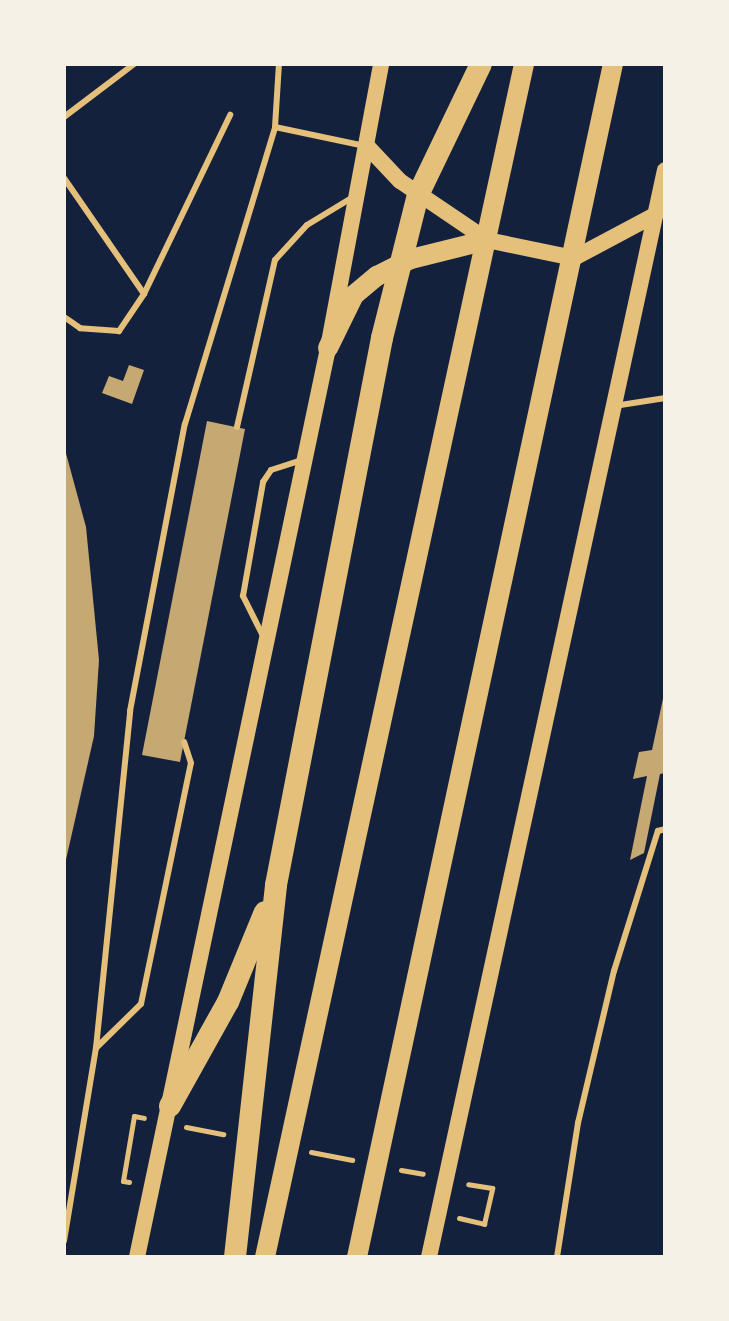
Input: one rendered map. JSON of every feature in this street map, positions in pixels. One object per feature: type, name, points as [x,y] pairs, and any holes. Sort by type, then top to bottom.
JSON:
[{"type":"highway","points":[[235,1257],[276,885],[382,338],[418,195],[481,64]]},
{"type":"highway","points":[[170,1106],[228,1002],[276,885]]},
{"type":"main road","points":[[137,1257],[328,348],[381,64]]},
{"type":"main road","points":[[265,1257],[524,64]]},
{"type":"main road","points":[[357,1257],[574,258],[613,64]]},
{"type":"main road","points":[[367,146],[400,181],[487,240],[574,258],[655,215]]},
{"type":"main road","points":[[429,1257],[611,407],[665,170]]},
{"type":"main road","points":[[328,348],[354,295],[377,276],[411,259],[487,240]]},
{"type":"lane","points":[[64,117],[134,64]]},
{"type":"lane","points":[[64,1241],[96,1048],[130,711],[185,424],[275,127],[279,64]]},
{"type":"lane","points":[[64,317],[80,328],[119,331],[144,294],[230,115]]},
{"type":"lane","points":[[275,127],[367,146]]},
{"type":"lane","points":[[64,178],[144,294]]},
{"type":"lane","points":[[237,427],[275,260],[307,225],[359,193]]},
{"type":"lane","points":[[611,407],[665,398]]},
{"type":"lane","points":[[267,642],[243,596],[263,482],[271,470],[305,459]]},
{"type":"lane","points":[[96,1048],[141,1004],[191,763],[184,742]]},
{"type":"lane","points":[[557,1257],[578,1123],[614,971],[658,831],[665,829]]},
{"type":"path","points":[[438,1214],[484,1224],[492,1188]]},
{"type":"building","points":[[129,365],[144,370],[132,404],[102,393],[109,376],[123,381]]},
{"type":"building","points":[[207,421],[245,429],[180,762],[142,755]]},
{"type":"building","points":[[64,446],[86,527],[99,660],[94,736],[65,864]]},
{"type":"building","points":[[664,694],[665,773],[660,774],[644,853],[630,860],[647,776],[633,779],[639,752],[652,750]]}]
